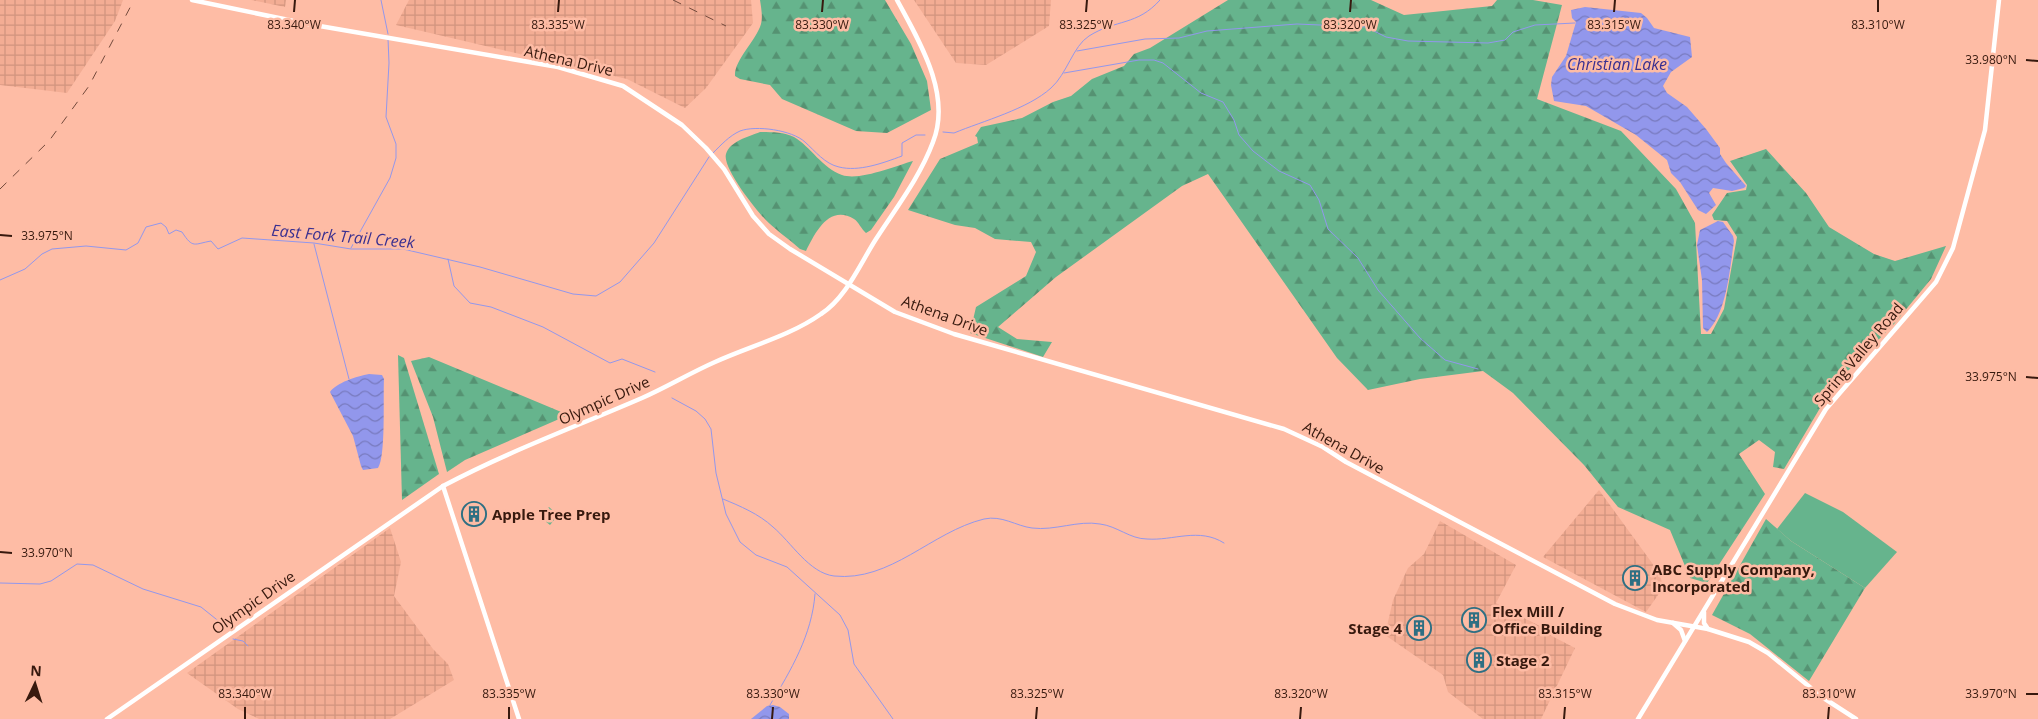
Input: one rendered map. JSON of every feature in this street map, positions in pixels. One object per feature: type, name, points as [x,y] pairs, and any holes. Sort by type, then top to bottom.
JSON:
[{"type":"street","name":"Athena Drive","points":[[192,0],[317,25],[558,68],[623,86],[682,125],[706,148],[724,169],[753,216],[769,234],[895,312],[935,328],[1284,429],[1323,446],[1346,462],[1584,589],[1638,614],[1672,623],[1708,629],[1749,642],[1768,653],[1805,685],[1856,719]]},
{"type":"street","name":"Olympic Drive","points":[[107,719],[443,486],[485,465],[644,397],[714,362],[808,323],[831,307],[848,284],[919,170],[934,142],[937,94],[934,81],[910,24],[896,0]]},
{"type":"street","name":"Spring Valley Road","points":[[1638,719],[1826,409],[1936,282],[1946,264],[1953,248],[1985,130],[1999,0]]},
{"type":"street","points":[[443,486],[519,719]]},
{"type":"street","points":[[1704,612],[1704,623],[1708,629]]},
{"type":"street","points":[[1672,623],[1681,630],[1686,642]]},
{"type":"shaded area","points":[[0,0],[123,0],[115,21],[67,93],[0,85]]},
{"type":"shaded area","points":[[251,0],[286,0],[285,7]]},
{"type":"shaded area","points":[[409,0],[751,0],[753,23],[706,88],[685,108],[627,79],[396,25]]},
{"type":"shaded area","points":[[914,0],[1051,0],[1049,26],[986,65],[956,63]]},
{"type":"shaded area","points":[[1599,490],[1660,574],[1663,588],[1646,612],[1543,557]]},
{"type":"shaded area","points":[[1440,521],[1516,565],[1496,603],[1549,631],[1548,634],[1575,648],[1541,719],[1483,719],[1448,692],[1443,675],[1385,635],[1393,600],[1408,568],[1424,554]]},
{"type":"shaded area","points":[[390,528],[401,562],[394,596],[433,649],[448,664],[454,680],[390,719],[259,719],[238,709],[187,673]]},
{"type":"green space","points":[[760,0],[885,0],[911,44],[927,81],[931,110],[887,133],[856,131],[782,99],[770,85],[740,79],[735,76],[741,57],[755,37],[761,24]]},
{"type":"green space","points":[[1228,0],[1371,0],[1404,15],[1492,6],[1497,0],[1533,0],[1562,5],[1537,99],[1621,131],[1676,189],[1695,223],[1701,334],[1711,334],[1724,309],[1737,237],[1727,221],[1714,220],[1712,215],[1727,193],[1746,190],[1747,185],[1730,161],[1766,149],[1806,193],[1829,227],[1874,254],[1895,261],[1946,246],[1931,279],[1894,324],[1833,386],[1784,469],[1773,467],[1775,452],[1759,440],[1739,454],[1765,494],[1707,583],[1690,578],[1670,530],[1618,507],[1584,465],[1513,393],[1483,371],[1420,379],[1368,390],[1337,358],[1208,174],[1182,186],[1056,277],[998,327],[1017,339],[1052,342],[1043,357],[970,333],[976,307],[1026,276],[1036,252],[1031,242],[995,239],[975,228],[955,225],[908,210],[940,159],[978,143],[975,136],[981,127],[1022,118],[1053,102],[1071,96],[1092,79],[1124,66],[1134,54],[1150,48]]},
{"type":"green space","points":[[760,132],[782,133],[794,137],[828,168],[842,175],[868,175],[913,161],[894,197],[871,230],[866,233],[854,219],[845,215],[837,215],[824,223],[806,251],[800,249],[765,219],[747,197],[729,168],[726,154],[731,146]]},
{"type":"green space","points":[[398,355],[404,358],[439,474],[402,500]]},
{"type":"green space","points":[[429,357],[566,414],[566,416],[465,460],[447,472],[433,417],[411,361]]},
{"type":"green space","points":[[1805,493],[1843,512],[1897,552],[1865,588],[1791,541],[1777,529]]},
{"type":"green space","points":[[549,507],[558,515],[550,525],[540,517]]},
{"type":"green space","points":[[1766,519],[1791,541],[1865,588],[1809,681],[1750,634],[1712,615]]},
{"type":"water","name":"Christian Lake","points":[[1585,7],[1641,13],[1654,28],[1690,37],[1692,57],[1671,72],[1663,86],[1667,93],[1687,107],[1706,129],[1720,148],[1720,154],[1726,163],[1746,186],[1744,188],[1732,191],[1713,188],[1709,193],[1716,205],[1706,214],[1698,210],[1680,182],[1671,173],[1667,160],[1636,135],[1586,106],[1554,101],[1551,85],[1552,77],[1566,56],[1576,22],[1572,18],[1571,10]]},
{"type":"water","points":[[1718,221],[1723,222],[1733,236],[1734,241],[1723,302],[1714,324],[1707,332],[1703,328],[1702,280],[1697,245],[1700,230]]},
{"type":"water","points":[[369,374],[382,375],[384,379],[383,439],[381,462],[378,468],[363,470],[353,436],[330,392],[342,383]]},
{"type":"water","points":[[767,706],[780,707],[789,714],[789,719],[751,719]]},
{"type":"waterway","points":[[381,0],[388,34]]},
{"type":"waterway","name":"East Fork Trail Creek","points":[[943,132],[954,133],[1005,114],[1030,102],[1057,82],[1079,46],[1089,36],[1143,14],[1160,0]]},
{"type":"waterway","points":[[1077,51],[1145,39],[1179,38],[1207,31],[1297,24],[1366,27],[1386,37],[1408,41],[1488,43],[1505,40],[1513,32],[1535,25],[1575,23]]},
{"type":"waterway","points":[[351,248],[390,178],[396,158],[396,144],[386,117],[389,63],[388,38]]},
{"type":"waterway","points":[[1064,73],[1139,60],[1154,60],[1163,63],[1201,93],[1223,102],[1234,120],[1239,135],[1253,151],[1279,171],[1310,185],[1319,200],[1328,229],[1358,258],[1378,290],[1420,338],[1445,360],[1478,369]]},
{"type":"waterway","name":"East Fork Trail Creek","points":[[713,153],[729,138],[740,131],[755,128],[774,130],[792,134],[799,138],[829,163],[839,167],[855,168],[871,166],[902,156],[902,143],[916,135],[925,135]]},
{"type":"waterway","name":"East Fork Trail Creek","points":[[0,280],[25,269],[42,254],[52,249],[86,246],[126,250],[138,243],[146,227],[161,223],[166,227],[169,234],[176,230],[182,232],[194,244],[211,241],[218,249],[242,238],[314,243],[351,249],[403,249],[480,267],[573,294],[596,296],[620,282],[654,243],[709,157]]},
{"type":"waterway","points":[[314,244],[349,379]]},
{"type":"waterway","points":[[448,259],[454,286],[470,303],[491,307],[543,327],[610,363],[622,359],[655,372]]},
{"type":"waterway","points":[[672,398],[696,411],[705,419],[711,429],[716,473],[726,514],[740,542],[756,555],[787,567],[840,615],[848,630],[854,664],[893,719]]},
{"type":"waterway","points":[[723,499],[768,522],[808,563],[825,574],[834,576],[855,576],[893,564],[965,525],[991,518],[1041,529],[1092,523],[1106,525],[1141,538],[1157,539],[1196,535],[1215,538],[1224,543]]},
{"type":"waterway","points":[[0,583],[40,584],[51,581],[77,564],[93,565],[143,589],[201,607],[226,627]]},
{"type":"waterway","points":[[770,705],[793,665],[805,638],[810,624],[815,594]]},
{"type":"waterway","points":[[233,639],[243,641],[248,646]]},
{"type":"railway","points":[[0,189],[49,141],[89,86],[134,0]]},
{"type":"railway","points":[[673,0],[726,26]]},
{"type":"place","name":"Apple Tree Prep","points":[[474,514]]},
{"type":"place","name":"ABC Supply Company, Incorporated","points":[[1635,578]]},
{"type":"place","name":"Flex Mill / Office Building","points":[[1474,620]]},
{"type":"place","name":"Stage 4","points":[[1419,628]]},
{"type":"place","name":"Stage 2","points":[[1479,660]]}]
